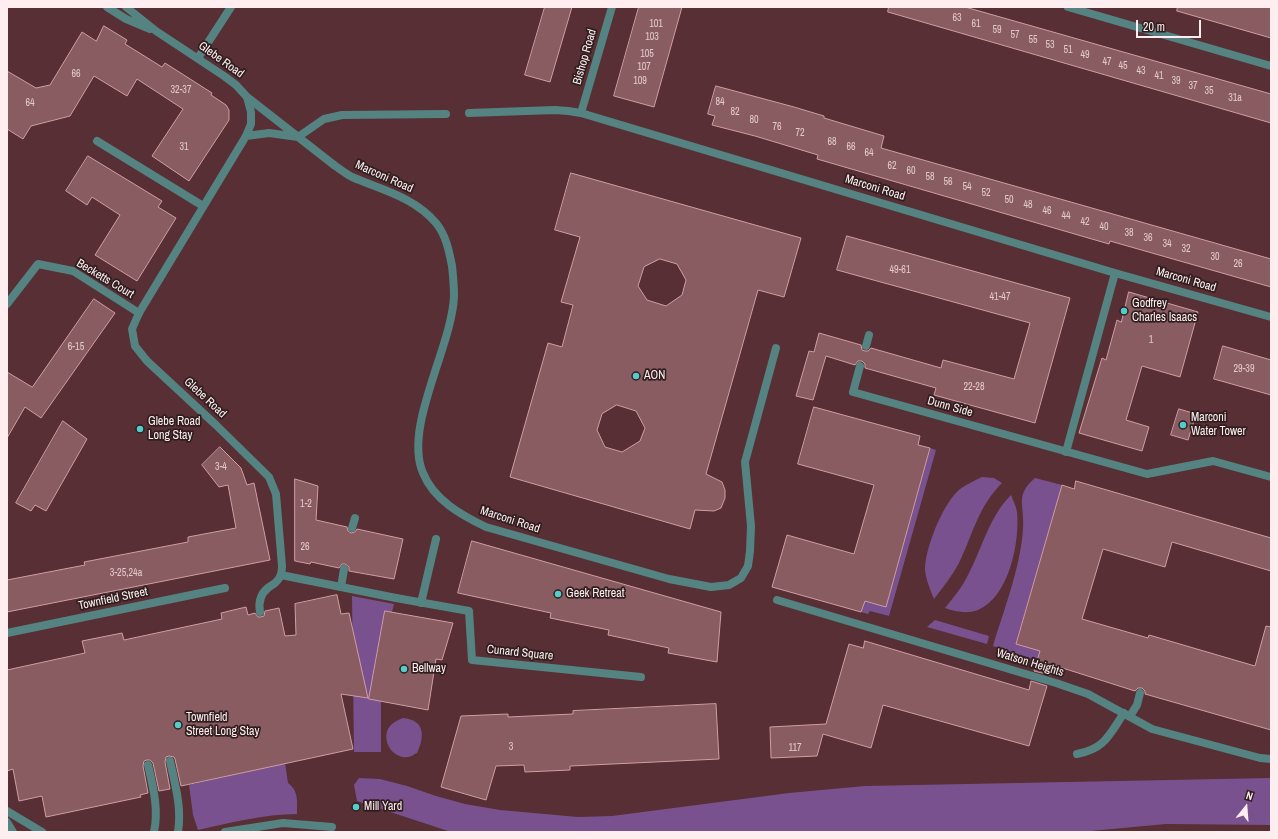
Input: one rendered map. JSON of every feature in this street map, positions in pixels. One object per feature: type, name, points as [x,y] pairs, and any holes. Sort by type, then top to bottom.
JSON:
[{"type":"street","name":"Glebe Road","points":[[107,7],[126,19],[156,31]]},
{"type":"street","name":"Glebe Road","points":[[126,7],[156,31],[236,85],[247,97],[251,112],[251,124],[246,136],[139,313],[132,329],[135,346],[147,361],[269,477],[276,494],[282,553],[281,575]]},
{"type":"street","points":[[198,58],[231,7]]},
{"type":"street","name":"Bishop Road","points":[[581,113],[612,7]]},
{"type":"street","points":[[1068,7],[1271,66]]},
{"type":"street","name":"Marconi Road","points":[[247,97],[334,165],[351,176],[396,194],[415,204],[428,215],[444,236],[450,253],[453,272],[454,296],[438,363],[424,410],[419,434],[418,458],[423,473],[430,486],[441,499],[463,516],[486,527],[693,585],[711,587],[728,585],[741,578],[748,566],[750,551],[751,526],[746,462],[776,348]]},
{"type":"street","name":"Marconi Road","points":[[469,113],[555,110],[581,113],[1271,317]]},
{"type":"street","points":[[246,136],[269,133],[298,137],[324,119],[342,115],[446,114]]},
{"type":"street","points":[[97,141],[203,206]]},
{"type":"street","name":"Becketts Court","points":[[7,304],[38,264],[73,271],[139,313]]},
{"type":"street","points":[[1066,452],[1115,272]]},
{"type":"street","points":[[866,346],[869,335]]},
{"type":"street","name":"Dunn Side","points":[[860,366],[853,392],[1147,474],[1213,461],[1271,477]]},
{"type":"street","points":[[352,528],[355,518]]},
{"type":"street","points":[[421,603],[436,539]]},
{"type":"street","points":[[260,612],[258,606],[260,598],[264,592],[277,582],[281,575],[341,587],[344,570]]},
{"type":"street","name":"Cunard Square","points":[[341,587],[469,611],[472,660],[641,677]]},
{"type":"street","name":"Townfield Street","points":[[7,633],[225,588]]},
{"type":"street","name":"Watson Heights","points":[[777,600],[1056,683],[1088,694],[1152,729],[1260,758],[1271,759]]},
{"type":"street","points":[[1077,754],[1089,752],[1098,748],[1127,714],[1137,705],[1140,693]]},
{"type":"street","points":[[170,761],[179,805],[180,821],[178,832]]},
{"type":"street","points":[[148,765],[155,796],[157,816],[154,832]]},
{"type":"street","points":[[7,811],[42,832]]},
{"type":"street","points":[[7,822],[13,832]]},
{"type":"street","points":[[225,832],[262,825],[283,823],[332,827]]},
{"type":"shaded area","points":[[930,448],[936,450],[889,616],[870,611],[868,614],[861,612],[865,601],[886,607]]},
{"type":"shaded area","points":[[982,477],[994,478],[1002,483],[994,492],[982,511],[959,563],[934,599],[927,581],[925,570],[928,550],[936,526],[947,504],[960,489]]},
{"type":"shaded area","points":[[1035,478],[1062,485],[1016,643],[1040,651],[1037,660],[993,646],[1016,572],[1022,542],[1023,496],[1029,484]]},
{"type":"shaded area","points":[[1011,495],[1017,512],[1017,538],[1010,567],[1005,581],[998,593],[989,603],[978,610],[962,612],[945,608],[964,582],[992,522],[1003,504]]},
{"type":"shaded area","points":[[352,596],[394,604],[392,612],[385,612],[373,678],[381,701],[381,752],[354,752]]},
{"type":"shaded area","points":[[935,620],[989,636],[987,644],[927,627]]},
{"type":"shaded area","points":[[403,718],[416,722],[419,725],[422,735],[420,747],[417,753],[409,757],[403,757],[393,752],[390,749],[386,739],[389,727]]},
{"type":"shaded area","points":[[285,763],[288,783],[292,786],[297,797],[297,814],[260,817],[198,830],[193,815],[189,785]]},
{"type":"shaded area","points":[[359,778],[380,779],[465,804],[500,810],[578,817],[612,816],[789,793],[865,786],[1271,778],[1271,825],[1166,824],[1080,832],[451,832],[357,801],[354,785]]},
{"type":"building","points":[[545,7],[572,7],[550,82],[525,75]]},
{"type":"building","points":[[639,7],[682,7],[654,107],[614,96]]},
{"type":"building","points":[[889,7],[965,7],[1271,94],[1271,123],[888,12]]},
{"type":"building","points":[[1178,7],[1271,7],[1271,38],[1177,11]]},
{"type":"building","points":[[104,26],[127,40],[125,44],[162,67],[165,63],[212,93],[211,95],[226,105],[229,110],[229,120],[189,181],[152,156],[183,109],[137,79],[127,96],[94,76],[70,116],[31,126],[23,139],[7,129],[7,71],[36,88],[50,85],[82,32],[96,41]]},
{"type":"building","points":[[716,86],[794,107],[824,116],[824,118],[884,136],[881,148],[1271,259],[1271,287],[1110,241],[1109,244],[817,159],[818,155],[712,125],[715,116],[708,114]]},
{"type":"building","points":[[88,156],[162,201],[158,207],[176,218],[137,281],[95,255],[120,215],[92,197],[87,205],[66,191]]},
{"type":"building","name":"AON","points":[[571,173],[801,238],[784,297],[758,290],[706,474],[722,482],[725,490],[725,498],[721,508],[714,511],[695,510],[690,529],[510,477],[548,343],[562,347],[573,305],[561,302],[580,237],[555,230]],"holes":[[[660,259],[677,264],[686,280],[682,295],[666,306],[647,300],[638,286],[644,267]],[[617,405],[636,411],[645,428],[640,441],[622,452],[605,447],[597,430],[602,414]]]},
{"type":"building","points":[[847,236],[1070,298],[1035,423],[934,395],[936,388],[865,368],[865,364],[862,361],[858,361],[855,365],[826,356],[813,400],[796,396],[809,351],[814,352],[819,333],[861,345],[862,350],[865,351],[868,351],[871,348],[941,368],[943,360],[1014,379],[1030,323],[837,270]]},
{"type":"building","points":[[1129,292],[1198,312],[1180,377],[1142,366],[1126,420],[1149,427],[1142,451],[1079,433],[1102,358],[1106,360],[1117,320],[1121,322]]},
{"type":"building","points":[[94,299],[115,313],[41,418],[25,407],[7,438],[7,372],[32,387]]},
{"type":"building","points":[[1223,346],[1271,360],[1271,395],[1214,379]]},
{"type":"building","points":[[814,407],[920,436],[918,445],[930,448],[886,607],[865,601],[861,612],[772,587],[787,535],[854,554],[874,485],[798,464]]},
{"type":"building","name":"Marconi Water Tower","points":[[1179,409],[1196,414],[1188,440],[1171,435]]},
{"type":"building","points":[[63,421],[87,439],[46,511],[35,505],[31,511],[16,503]]},
{"type":"building","points":[[220,447],[241,468],[247,485],[254,483],[270,560],[7,612],[7,580],[85,565],[84,562],[188,542],[188,537],[236,528],[228,485],[219,487],[202,465]]},
{"type":"building","points":[[295,479],[318,486],[316,520],[347,527],[348,531],[351,533],[355,532],[357,529],[403,539],[394,579],[349,571],[349,567],[345,564],[342,564],[339,568],[311,562],[310,564],[295,561]]},
{"type":"building","points":[[1076,481],[1271,538],[1271,571],[1172,542],[1165,567],[1103,549],[1082,619],[1148,638],[1149,635],[1255,666],[1266,626],[1271,627],[1271,730],[1145,694],[1145,691],[1142,688],[1138,688],[1135,691],[1053,665],[1050,675],[1034,671],[1040,651],[1016,644],[1062,485],[1074,489]]},
{"type":"building","points":[[472,541],[721,612],[717,662],[668,653],[669,648],[608,635],[609,630],[550,618],[551,613],[458,593]]},
{"type":"building","name":"Townfield Street Long Stay","points":[[337,595],[341,614],[349,613],[368,698],[341,694],[353,749],[181,786],[175,759],[174,757],[169,756],[166,757],[165,762],[170,789],[159,791],[153,763],[150,760],[147,760],[144,761],[143,766],[148,793],[140,795],[141,797],[46,817],[42,796],[19,801],[13,769],[7,771],[7,670],[85,653],[82,641],[122,633],[124,640],[222,619],[221,613],[246,607],[248,615],[255,613],[258,617],[264,616],[265,611],[279,608],[285,636],[296,635],[295,604]]},
{"type":"building","name":"Bellway","points":[[385,611],[453,623],[442,660],[436,659],[428,710],[369,699]]},
{"type":"building","points":[[865,641],[1029,690],[1031,681],[1047,686],[1029,746],[883,705],[871,748],[823,734],[817,756],[771,758],[770,727],[826,724],[849,644],[863,648]]},
{"type":"building","points":[[716,704],[719,759],[570,766],[570,770],[525,772],[524,765],[496,766],[486,800],[441,787],[461,716],[508,714],[508,717],[573,714],[573,711]]},
{"type":"place","name":"Godfrey Charles Isaacs","points":[[1124,311]]},
{"type":"place","name":"AON","points":[[636,376]]},
{"type":"place","name":"Marconi Water Tower","points":[[1183,425]]},
{"type":"place","name":"Glebe Road Long Stay","points":[[140,429]]},
{"type":"place","name":"Geek Retreat","points":[[558,594]]},
{"type":"place","name":"Bellway","points":[[404,669]]},
{"type":"place","name":"Townfield Street Long Stay","points":[[178,725]]},
{"type":"place","name":"Mill Yard","points":[[356,807]]}]
